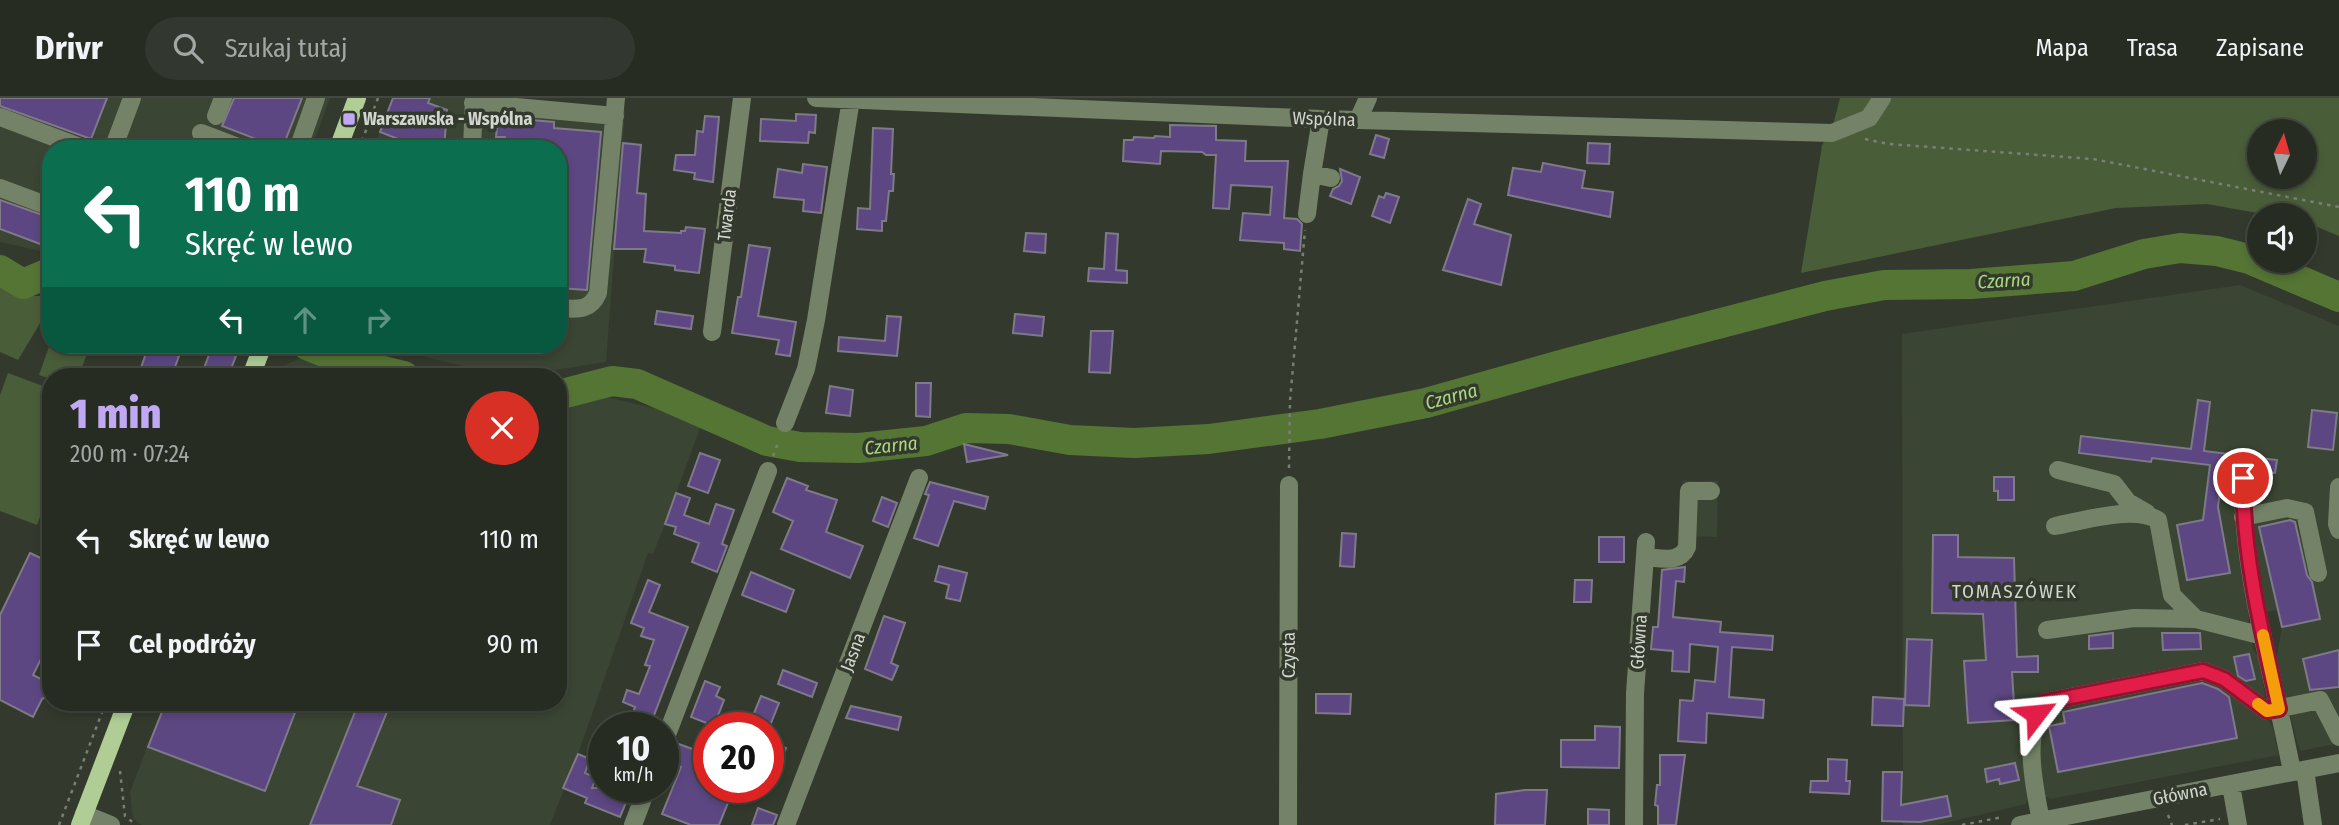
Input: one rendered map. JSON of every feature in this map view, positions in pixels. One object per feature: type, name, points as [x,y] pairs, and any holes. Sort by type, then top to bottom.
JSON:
[{"type":"main road","points":[[342,140],[358,98]]},
{"type":"main road","points":[[82,819],[124,711]]},
{"type":"street","points":[[116,140],[132,98]]},
{"type":"street","points":[[216,116],[223,98]]},
{"type":"street","points":[[301,140],[316,98]]},
{"type":"street","name":"Twarda","points":[[712,332],[742,98]]},
{"type":"street","name":"Wspólna","points":[[816,98],[1321,119],[1832,133]]},
{"type":"street","points":[[1358,120],[1368,98]]},
{"type":"street","points":[[1832,133],[1869,118],[1882,98]]},
{"type":"street","points":[[785,423],[806,369],[817,320],[851,99]]},
{"type":"street","points":[[472,140],[473,100],[615,107],[598,293],[594,302],[587,307],[567,308]]},
{"type":"street","points":[[1,119],[60,140]]},
{"type":"street","points":[[1307,214],[1321,119]]},
{"type":"street","points":[[201,133],[219,140]]},
{"type":"street","points":[[1312,174],[1331,178]]},
{"type":"street","points":[[0,188],[42,204]]},
{"type":"street","points":[[2058,470],[2114,484],[2128,502],[2158,520],[2172,595],[2196,619]]},
{"type":"street","points":[[676,712],[768,471]]},
{"type":"street","name":"Jasna","points":[[786,825],[919,478]]},
{"type":"street","points":[[2243,478],[2243,517],[2263,636],[2279,709],[2314,824]]},
{"type":"street","name":"Czysta","points":[[1288,825],[1289,485]]},
{"type":"street","points":[[2339,487],[2339,530]]},
{"type":"street","name":"Główna","points":[[1634,825],[1635,693],[1646,550],[1671,559],[1685,553],[1689,491],[1711,491]]},
{"type":"street","points":[[2243,517],[2287,508],[2305,512],[2318,573]]},
{"type":"street","points":[[2054,526],[2124,514],[2147,513]]},
{"type":"street","points":[[2047,630],[2134,618],[2196,619],[2263,636]]},
{"type":"street","points":[[2041,821],[2034,781],[2032,744],[2036,714],[2045,702],[2203,671],[2224,679],[2267,711],[2320,700],[2339,737]]},
{"type":"street","name":"Główna","points":[[2020,825],[2339,763]]},
{"type":"street","points":[[2231,785],[2238,825]]},
{"type":"street","points":[[633,825],[641,803]]},
{"type":"street","points":[[82,819],[111,825]]},
{"type":"path","points":[[362,140],[378,98]]},
{"type":"path","points":[[1832,133],[1889,144],[2093,159],[2339,207]]},
{"type":"path","points":[[1289,485],[1290,401],[1307,214]]},
{"type":"path","points":[[768,471],[785,423]]},
{"type":"path","points":[[59,825],[103,711]]},
{"type":"path","points":[[120,765],[125,816],[136,825]]},
{"type":"path","points":[[2166,808],[2172,825]]},
{"type":"path","points":[[2185,825],[2223,818],[2224,825]]},
{"type":"shaded area","points":[[0,98],[330,98],[314,140],[42,140],[42,251],[0,242]]},
{"type":"shaded area","points":[[393,98],[460,98],[625,111],[606,362],[567,368],[471,368],[418,354],[567,354],[567,140],[377,140]]},
{"type":"shaded area","points":[[2240,285],[2339,326],[2339,743],[2301,751],[2276,660],[2282,627],[2278,610],[2259,613],[2248,616],[2253,649],[2260,660],[2268,720],[2279,755],[2050,799],[2047,797],[2027,800],[2026,804],[1936,825],[1903,825],[1902,334]]},
{"type":"shaded area","points":[[302,357],[340,368],[281,368]]},
{"type":"shaded area","points":[[607,397],[703,420],[653,554],[648,553],[593,712],[588,712],[588,725],[550,825],[142,825],[133,819],[130,792],[161,711],[567,711],[567,408]]},
{"type":"shaded area","points":[[1683,481],[1718,481],[1717,537],[1681,536]]},
{"type":"green space","points":[[1840,98],[2339,98],[2339,236],[2317,227],[2317,203],[2247,203],[2247,211],[2207,204],[2116,208],[1801,273],[1822,146],[1834,121]]},
{"type":"green space","points":[[0,282],[23,296],[42,296],[42,320],[18,360],[0,352]]},
{"type":"green space","points":[[46,354],[87,354],[82,368],[42,368],[42,376],[39,375]]},
{"type":"green space","points":[[8,373],[42,386],[42,511],[37,525],[0,511],[0,395]]},
{"type":"building","points":[[0,98],[107,98],[91,139],[0,106]]},
{"type":"building","points":[[234,98],[302,98],[286,140],[259,140],[222,126]]},
{"type":"building","points":[[393,98],[430,98],[428,103],[447,110],[445,140],[401,140],[380,132]]},
{"type":"building","points":[[796,114],[816,115],[815,133],[809,132],[808,143],[760,141],[761,119],[796,121]]},
{"type":"building","points":[[705,116],[719,117],[713,182],[694,179],[695,173],[674,170],[676,155],[695,155],[697,131],[703,132]]},
{"type":"building","points":[[498,117],[554,122],[554,128],[601,132],[587,290],[567,289],[567,140],[505,140],[505,137],[496,137]]},
{"type":"building","points":[[1170,125],[1216,126],[1216,140],[1246,141],[1245,161],[1288,161],[1284,218],[1297,219],[1302,224],[1300,251],[1284,249],[1284,243],[1240,240],[1243,213],[1270,215],[1272,187],[1231,185],[1229,209],[1213,208],[1216,155],[1161,151],[1160,164],[1123,161],[1124,140],[1133,140],[1134,137],[1170,137]]},
{"type":"building","points":[[873,128],[893,129],[893,191],[889,191],[886,221],[882,221],[882,231],[857,229],[858,208],[870,209]]},
{"type":"building","points":[[1376,135],[1389,139],[1384,158],[1370,154]]},
{"type":"building","points":[[623,143],[641,145],[637,193],[646,194],[644,231],[681,233],[686,227],[705,229],[699,273],[675,270],[675,266],[644,262],[646,249],[614,249]]},
{"type":"building","points":[[1588,143],[1610,144],[1609,164],[1587,163]]},
{"type":"building","points":[[1543,163],[1585,171],[1582,188],[1613,192],[1610,217],[1508,195],[1513,168],[1541,172]]},
{"type":"building","points":[[803,164],[827,167],[821,213],[803,211],[804,200],[774,197],[778,169],[802,173]]},
{"type":"building","points":[[1340,169],[1360,177],[1351,204],[1330,196],[1342,181]]},
{"type":"building","points":[[1386,193],[1399,197],[1390,223],[1372,216],[1379,196],[1384,198]]},
{"type":"building","points":[[1468,199],[1481,204],[1474,224],[1511,235],[1501,285],[1443,270]]},
{"type":"building","points":[[0,200],[42,215],[42,245],[0,229]]},
{"type":"building","points":[[1026,233],[1046,234],[1045,253],[1024,251]]},
{"type":"building","points":[[1106,233],[1118,234],[1116,270],[1127,271],[1127,283],[1088,281],[1089,268],[1104,269]]},
{"type":"building","points":[[749,245],[770,248],[758,316],[796,322],[790,356],[776,354],[779,340],[732,333]]},
{"type":"building","points":[[657,311],[693,316],[691,329],[655,324]]},
{"type":"building","points":[[1015,314],[1044,317],[1042,336],[1013,333]]},
{"type":"building","points":[[887,316],[901,317],[897,356],[838,351],[839,337],[885,341]]},
{"type":"building","points":[[1091,331],[1113,331],[1110,373],[1089,372]]},
{"type":"building","points":[[146,354],[179,356],[175,368],[141,368]]},
{"type":"building","points":[[209,354],[236,356],[231,368],[204,368]]},
{"type":"building","points":[[916,383],[931,383],[930,417],[916,416]]},
{"type":"building","points":[[830,386],[853,390],[850,416],[826,413]]},
{"type":"building","points":[[2198,400],[2210,402],[2204,451],[2277,460],[2275,473],[2251,471],[2243,467],[2223,467],[2218,507],[2230,573],[2187,580],[2177,525],[2203,520],[2210,465],[2152,458],[2151,462],[2079,453],[2081,436],[2191,449]]},
{"type":"building","points":[[2312,410],[2337,413],[2333,450],[2308,447]]},
{"type":"building","points":[[964,444],[1008,455],[967,462]]},
{"type":"building","points":[[700,453],[720,460],[708,493],[688,486]]},
{"type":"building","points":[[1994,477],[2014,477],[2014,500],[1998,500],[1998,491],[1994,491]]},
{"type":"building","points":[[787,478],[808,486],[806,490],[837,500],[826,532],[863,546],[850,578],[781,549],[793,521],[773,512]]},
{"type":"building","points":[[930,482],[988,497],[985,509],[954,501],[938,546],[914,538],[929,495],[925,494]]},
{"type":"building","points":[[676,493],[690,498],[684,515],[709,524],[716,504],[734,510],[722,544],[727,546],[717,572],[692,562],[699,543],[674,534],[676,527],[665,524]]},
{"type":"building","points":[[882,497],[897,503],[888,527],[873,521]]},
{"type":"building","points":[[2290,520],[2295,522],[2320,619],[2282,627],[2259,527]]},
{"type":"building","points":[[1342,533],[1356,534],[1354,567],[1340,566]]},
{"type":"building","points":[[1933,535],[1958,535],[1958,557],[2014,558],[2017,657],[2038,656],[2038,672],[2012,672],[2015,720],[1968,723],[1964,661],[1986,660],[1983,614],[1932,613]]},
{"type":"building","points":[[1599,537],[1624,537],[1624,562],[1599,562]]},
{"type":"building","points":[[30,553],[42,559],[42,657],[33,675],[42,680],[42,699],[33,717],[0,700],[0,615]]},
{"type":"building","points":[[939,566],[967,573],[960,601],[946,598],[949,585],[935,581]]},
{"type":"building","points":[[1685,567],[1684,582],[1676,581],[1673,617],[1721,622],[1720,632],[1773,636],[1772,650],[1732,647],[1729,697],[1764,700],[1763,718],[1707,713],[1706,743],[1678,741],[1680,700],[1693,701],[1695,680],[1715,682],[1718,647],[1690,644],[1689,672],[1672,671],[1673,651],[1651,649],[1653,627],[1658,627],[1662,570]]},
{"type":"building","points":[[751,572],[794,590],[786,612],[742,595]]},
{"type":"building","points":[[648,580],[660,585],[649,612],[688,627],[655,712],[633,712],[635,707],[623,702],[627,690],[639,694],[650,666],[645,665],[654,640],[641,636],[644,628],[631,623]]},
{"type":"building","points":[[1575,580],[1592,580],[1591,602],[1574,602]]},
{"type":"building","points":[[884,616],[905,623],[891,663],[898,666],[892,680],[865,669]]},
{"type":"building","points":[[2113,633],[2113,648],[2089,649],[2089,636]]},
{"type":"building","points":[[2162,633],[2200,633],[2201,649],[2163,650]]},
{"type":"building","points":[[1907,639],[1932,640],[1929,706],[1905,705]]},
{"type":"building","points":[[2339,650],[2339,687],[2310,690],[2303,659]]},
{"type":"building","points":[[2249,654],[2255,679],[2246,681],[2238,676],[2234,657]]},
{"type":"building","points":[[783,670],[817,683],[812,697],[778,684]]},
{"type":"building","points":[[705,681],[720,687],[716,696],[724,700],[719,712],[693,712],[693,718],[691,717]]},
{"type":"building","points":[[2202,683],[2229,697],[2237,738],[2058,772],[2049,726],[2065,723],[2063,712]]},
{"type":"building","points":[[1316,694],[1351,694],[1350,714],[1316,713]]},
{"type":"building","points":[[761,696],[779,703],[775,712],[754,712]]},
{"type":"building","points":[[1873,697],[1904,699],[1903,726],[1872,725]]},
{"type":"building","points":[[851,706],[901,717],[898,730],[846,718]]},
{"type":"building","points":[[162,711],[296,711],[265,791],[148,747]]},
{"type":"building","points":[[355,711],[387,711],[357,786],[400,800],[391,825],[310,825]]},
{"type":"building","points":[[1595,726],[1620,727],[1619,768],[1561,767],[1561,740],[1595,740]]},
{"type":"building","points":[[679,744],[693,749],[693,803],[728,803],[719,825],[691,825],[662,814],[666,803],[679,803]]},
{"type":"building","points":[[578,754],[588,758],[585,773],[588,774],[588,803],[626,803],[620,817],[585,803],[587,798],[563,788]]},
{"type":"building","points":[[1660,755],[1685,755],[1676,825],[1658,825],[1658,806],[1655,805],[1657,785],[1660,785]]},
{"type":"building","points":[[1828,759],[1847,760],[1846,781],[1850,781],[1849,794],[1810,792],[1811,781],[1828,781]]},
{"type":"building","points":[[2015,763],[2019,780],[2000,784],[1999,779],[1987,782],[1985,769]]},
{"type":"building","points":[[1883,772],[1902,772],[1901,805],[1947,796],[1951,816],[1920,822],[1882,821]]},
{"type":"building","points":[[1547,790],[1545,825],[1495,825],[1496,794]]},
{"type":"building","points":[[758,808],[777,815],[773,825],[752,825]]},
{"type":"building","points":[[1588,809],[1609,810],[1609,825],[1588,825]]},
{"type":"waterway","name":"Czarna","points":[[567,393],[612,381],[637,384],[767,441],[800,447],[859,448],[926,441],[966,428],[1009,429],[1070,440],[1134,443],[1209,439],[1320,424],[1426,403],[1825,296],[1884,285],[1971,284],[2074,276],[2144,254],[2180,248],[2217,251],[2249,259],[2339,297]]},
{"type":"waterway","name":"Czarna","points":[[0,270],[23,284],[42,276]]},
{"type":"waterway","name":"Czarna","points":[[329,354],[371,368]]},
{"type":"slow traffic","points":[[2258,704],[2267,711],[2279,709],[2263,635]]},
{"type":"place","name":"Warszawska - Wspólna","points":[[349,119]]},
{"type":"district","name":"TOMASZÓWEK","points":[[2015,591]]},
{"type":"route","points":[[2036,714],[2045,702],[2203,671],[2224,679],[2267,711],[2279,709],[2263,636],[2243,517],[2243,478]]}]
